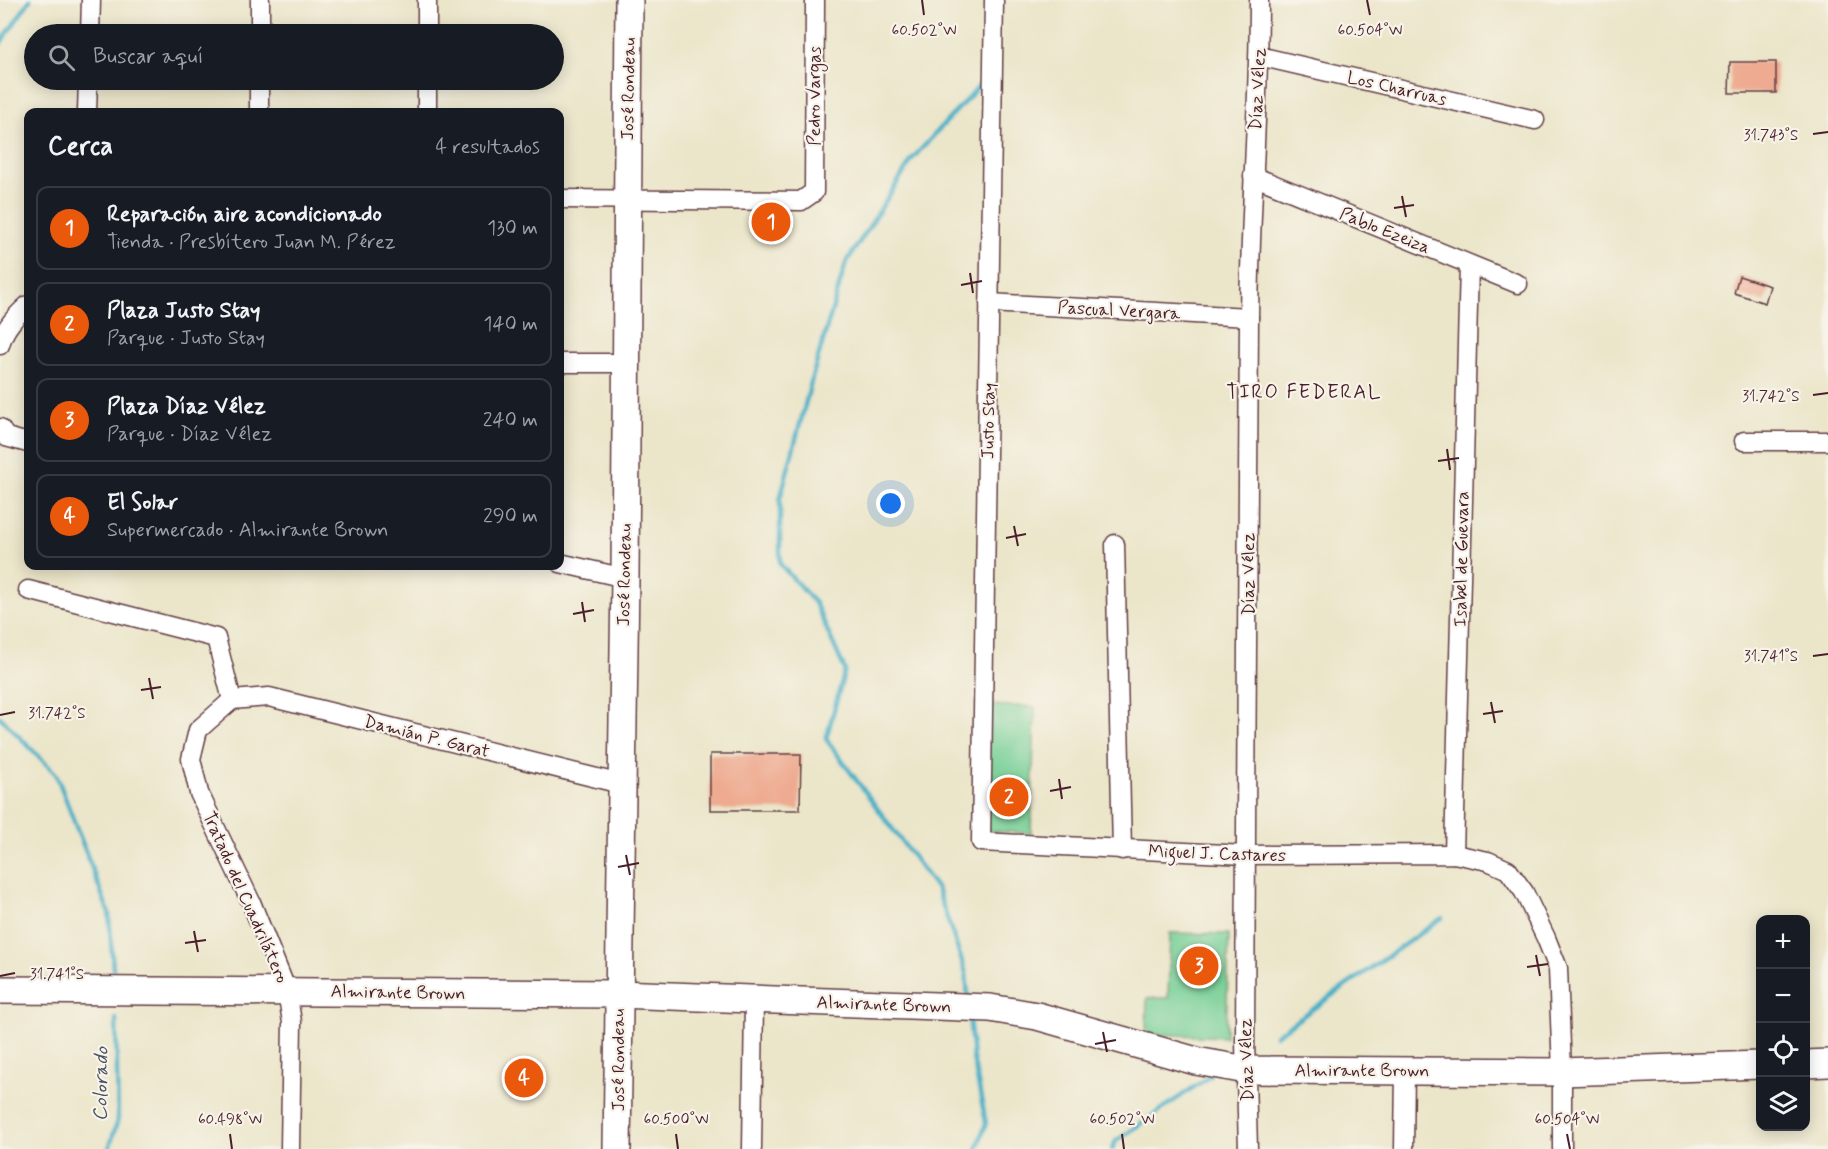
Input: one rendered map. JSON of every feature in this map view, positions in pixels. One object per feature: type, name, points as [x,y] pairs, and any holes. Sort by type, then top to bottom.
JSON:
[{"type":"main road","name":"José Rondeau","points":[[617,1149],[625,578],[629,0]]},
{"type":"main road","name":"Almirante Brown","points":[[0,990],[618,994],[990,1008],[1037,1016],[1196,1061],[1247,1070],[1563,1072],[1756,1065]]},
{"type":"main road","points":[[1810,1064],[1828,1063]]},
{"type":"street","points":[[90,24],[91,0]]},
{"type":"street","points":[[260,0],[260,24]]},
{"type":"street","points":[[427,0],[427,24]]},
{"type":"street","name":"Pedro Vargas","points":[[626,199],[801,201],[814,192],[815,0]]},
{"type":"street","name":"Justo Stay","points":[[981,842],[994,0]]},
{"type":"street","name":"Díaz Vélez","points":[[1248,1149],[1245,1042],[1249,317],[1259,0]]},
{"type":"street","name":"Los Charruas","points":[[1259,56],[1536,120]]},
{"type":"street","points":[[87,108],[88,90]]},
{"type":"street","points":[[259,90],[259,108]]},
{"type":"street","points":[[427,90],[427,108]]},
{"type":"street","name":"Pablo Ezeiza","points":[[1253,176],[1518,284]]},
{"type":"street","points":[[564,199],[626,199]]},
{"type":"street","name":"Isabel de Guevara","points":[[1454,854],[1469,265]]},
{"type":"street","name":"Pascual Vergara","points":[[989,303],[1249,317]]},
{"type":"street","points":[[0,345],[2,337],[14,318],[24,309]]},
{"type":"street","points":[[564,363],[626,363]]},
{"type":"street","points":[[3,433],[24,441]]},
{"type":"street","points":[[1744,441],[1828,441]]},
{"type":"street","points":[[1115,544],[1122,850]]},
{"type":"street","points":[[564,565],[625,578]]},
{"type":"street","points":[[28,590],[216,638],[232,700]]},
{"type":"street","name":"Damián P. Garat","points":[[232,700],[269,697],[621,784]]},
{"type":"street","name":"Tratado del Cuadrilátero","points":[[232,700],[198,730],[191,759],[199,793],[251,902],[287,991],[292,1022],[290,1149]]},
{"type":"street","name":"Miguel J. Castares","points":[[981,842],[1246,855],[1454,854],[1488,861],[1508,870],[1524,892],[1558,968],[1563,1072],[1562,1149]]},
{"type":"street","points":[[752,1149],[754,1000]]},
{"type":"street","points":[[1404,1149],[1405,1070]]},
{"type":"green space","points":[[989,705],[1035,707],[1031,833],[985,831]]},
{"type":"green space","points":[[1170,933],[1229,934],[1226,1037],[1146,1034],[1147,998],[1168,998]]},
{"type":"building","points":[[1730,62],[1776,62],[1776,93],[1729,93]]},
{"type":"building","points":[[1739,276],[1770,286],[1765,303],[1734,293]]},
{"type":"building","points":[[710,754],[801,754],[800,810],[710,810]]},
{"type":"waterway","points":[[0,44],[30,0]]},
{"type":"waterway","points":[[968,998],[966,973],[937,889],[826,739],[845,670],[815,603],[780,564],[780,499],[846,263],[913,158],[980,85]]},
{"type":"waterway","points":[[0,717],[56,774],[109,913],[113,969]]},
{"type":"waterway","points":[[1276,1035],[1442,918]]},
{"type":"waterway","points":[[969,1015],[973,1058],[986,1123],[977,1149]]},
{"type":"waterway","name":"Colorado","points":[[109,1149],[118,1119],[116,1019]]},
{"type":"waterway","points":[[1112,1149],[1116,1141],[1210,1076]]},
{"type":"place","name":"Reparación aire acondicionado","points":[[771,222]]},
{"type":"place","name":"Plaza Justo Stay","points":[[1009,797]]},
{"type":"place","name":"Plaza Díaz Vélez","points":[[1199,966]]},
{"type":"place","name":"El Solar","points":[[524,1078]]},
{"type":"district","name":"TIRO FEDERAL","points":[[1304,391]]}]
